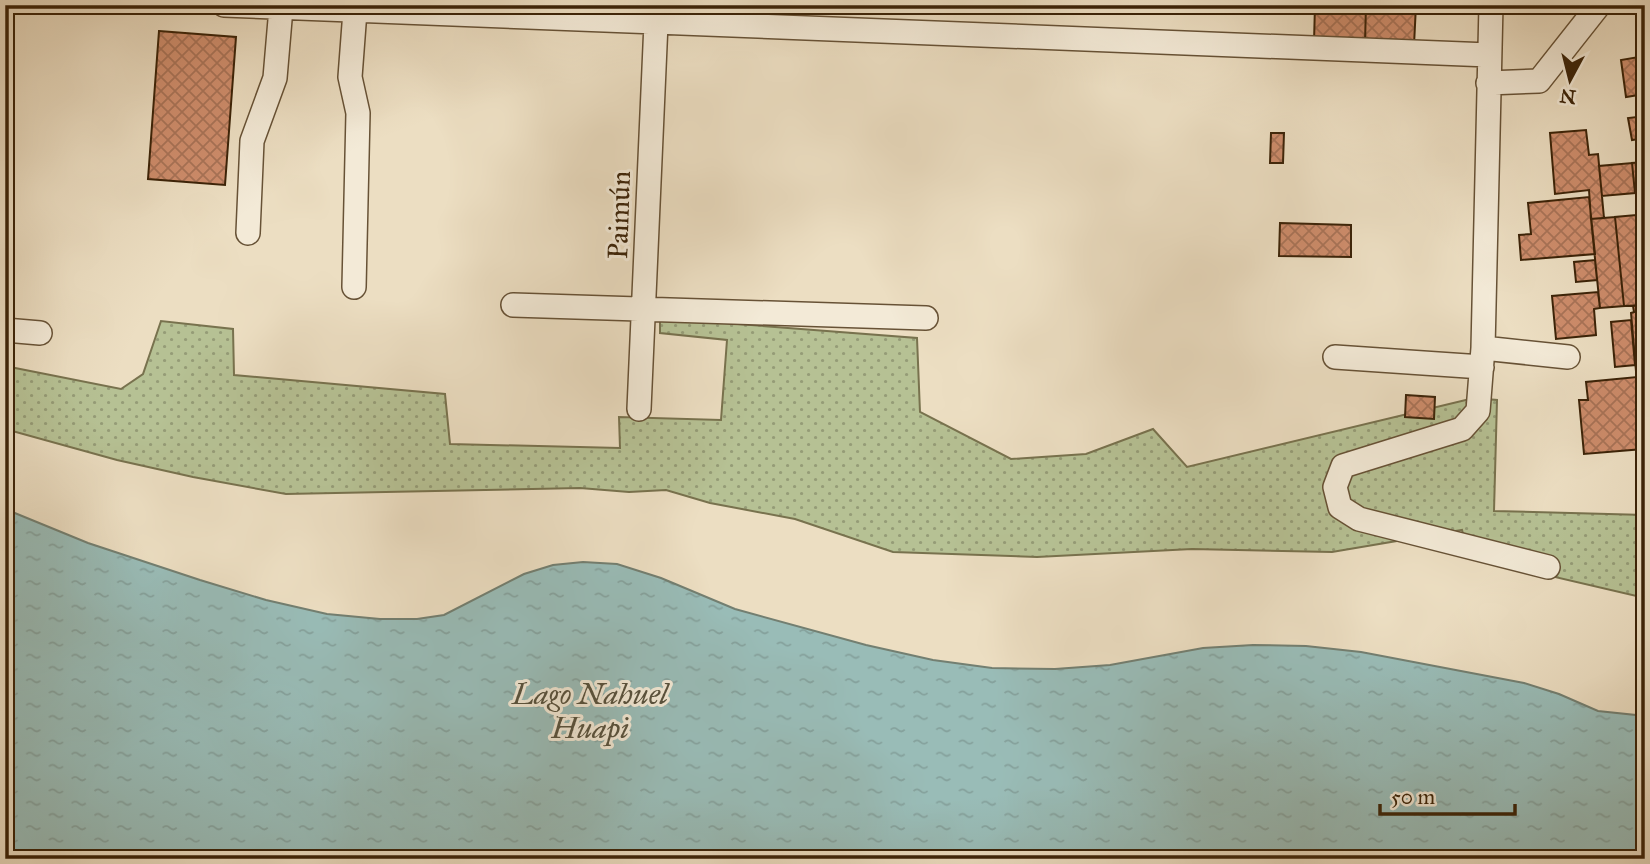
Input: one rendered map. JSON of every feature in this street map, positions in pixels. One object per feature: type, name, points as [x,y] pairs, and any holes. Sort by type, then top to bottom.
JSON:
[{"type":"street","points":[[224,5],[1489,55]]},
{"type":"street","points":[[1490,5],[1483,357],[1478,411],[1462,429],[1343,466],[1335,487],[1340,507],[1359,519],[1548,567]]},
{"type":"street","points":[[1488,83],[1539,80],[1599,5]]},
{"type":"street","points":[[248,233],[252,141],[275,78],[281,8]]},
{"type":"street","points":[[354,287],[358,113],[351,77],[355,10]]},
{"type":"street","name":"Paimún","points":[[639,410],[656,23]]},
{"type":"street","points":[[513,305],[926,318]]},
{"type":"street","points":[[5,330],[40,334]]},
{"type":"street","points":[[1335,357],[1568,357]]},
{"type":"green space","points":[[660,318],[917,338],[920,412],[1011,459],[1086,454],[1153,429],[1187,467],[1474,398],[1497,400],[1494,511],[1645,515],[1645,598],[1469,557],[1462,530],[1332,552],[1192,549],[1037,557],[893,552],[795,519],[710,503],[666,490],[629,492],[580,488],[286,494],[117,460],[5,429],[5,366],[121,389],[143,374],[161,321],[233,329],[234,375],[445,394],[450,444],[620,448],[619,417],[721,420],[727,340],[660,333]]},
{"type":"water","name":"Lago Nahuel Huapi","points":[[5,509],[88,543],[200,580],[266,600],[327,614],[380,619],[417,619],[444,615],[524,574],[553,565],[583,562],[617,564],[661,578],[735,609],[866,645],[933,660],[992,668],[1055,669],[1110,665],[1203,648],[1306,646],[1361,652],[1524,683],[1598,711],[1645,716],[1645,859],[5,859]]},
{"type":"building","points":[[1315,5],[1366,5],[1365,43],[1314,42]]},
{"type":"building","points":[[1366,5],[1416,5],[1414,45],[1365,43]]},
{"type":"building","points":[[1645,21],[1645,56],[1640,22]]},
{"type":"building","points":[[159,31],[236,37],[225,185],[148,179]]},
{"type":"building","points":[[1645,56],[1645,94],[1626,97],[1621,60]]},
{"type":"building","points":[[1645,116],[1645,138],[1632,140],[1628,118]]},
{"type":"building","points":[[1586,130],[1589,155],[1598,154],[1604,218],[1591,219],[1589,190],[1555,194],[1550,133]]},
{"type":"building","points":[[1271,133],[1284,133],[1283,163],[1270,163]]},
{"type":"building","points":[[1645,162],[1645,192],[1635,193],[1632,163]]},
{"type":"building","points":[[1632,163],[1635,193],[1602,196],[1599,166]]},
{"type":"building","points":[[1589,197],[1595,254],[1521,260],[1519,235],[1531,234],[1528,203]]},
{"type":"building","points":[[1645,214],[1645,253],[1640,253],[1636,215]]},
{"type":"building","points":[[1636,215],[1644,305],[1624,306],[1615,217]]},
{"type":"building","points":[[1615,217],[1624,306],[1600,308],[1591,219]]},
{"type":"building","points":[[1280,223],[1351,225],[1351,257],[1279,256]]},
{"type":"building","points":[[1595,260],[1597,280],[1576,282],[1574,262]]},
{"type":"building","points":[[1598,292],[1600,308],[1594,309],[1596,335],[1556,339],[1552,296]]},
{"type":"building","points":[[1642,305],[1642,309],[1645,309],[1645,418],[1640,418],[1631,313],[1634,312],[1633,306]]},
{"type":"building","points":[[1631,320],[1635,365],[1615,367],[1611,322]]},
{"type":"building","points":[[1637,377],[1643,449],[1584,454],[1579,400],[1588,400],[1586,382]]},
{"type":"building","points":[[1406,395],[1435,397],[1434,419],[1405,417]]}]
